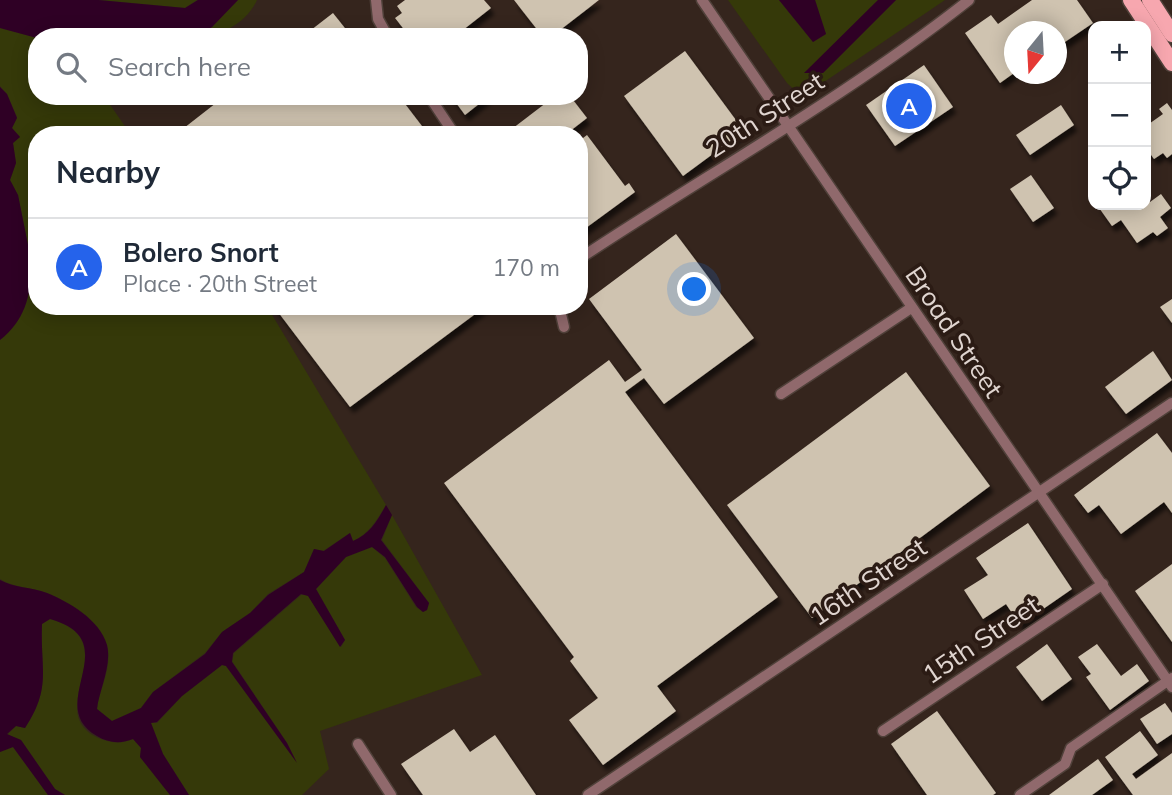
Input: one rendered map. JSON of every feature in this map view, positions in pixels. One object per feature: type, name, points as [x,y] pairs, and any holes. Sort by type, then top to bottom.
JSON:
[{"type":"main road","points":[[1131,0],[1172,64]]},
{"type":"main road","points":[[1150,0],[1172,34]]},
{"type":"street","points":[[376,0],[378,19],[383,28]]},
{"type":"street","name":"Broad Street","points":[[702,0],[1170,682]]},
{"type":"street","name":"20th Street","points":[[588,252],[789,127],[969,0]]},
{"type":"street","points":[[435,105],[449,126]]},
{"type":"street","points":[[781,394],[911,308]]},
{"type":"street","points":[[561,315],[564,327]]},
{"type":"street","name":"16th Street","points":[[588,795],[1172,403]]},
{"type":"street","name":"15th Street","points":[[883,731],[1103,584]]},
{"type":"street","points":[[1020,795],[1065,764],[1071,748],[1170,682]]},
{"type":"street","points":[[358,744],[391,795]]},
{"type":"green space","points":[[100,0],[197,0],[185,8]]},
{"type":"green space","points":[[238,0],[257,0],[246,16],[231,28],[212,27]]},
{"type":"green space","points":[[728,0],[779,0],[813,42],[826,34],[815,0],[878,0],[805,73],[823,73],[896,0],[945,0],[802,97],[787,83]]},
{"type":"green space","points":[[0,28],[28,36],[28,105],[110,105],[125,126],[28,126],[28,245],[18,195],[10,180],[16,163],[13,143],[20,137],[12,128],[17,117],[7,94],[0,86]]},
{"type":"green space","points":[[28,298],[28,315],[272,315],[386,505],[364,535],[353,541],[350,533],[323,551],[314,549],[304,572],[268,594],[250,613],[222,632],[205,653],[153,692],[141,708],[112,721],[97,709],[108,661],[107,645],[98,628],[83,613],[56,597],[0,579],[0,340],[15,324]]},
{"type":"green space","points":[[392,515],[482,675],[320,731],[329,769],[302,795],[189,795],[163,754],[151,723],[157,723],[182,696],[222,665],[226,666],[296,761],[287,743],[232,661],[234,653],[301,595],[308,595],[341,647],[345,640],[316,589],[346,557],[372,547],[385,558],[416,607],[423,612],[427,610],[429,603],[382,540]]},
{"type":"green space","points":[[50,619],[73,630],[83,644],[85,660],[77,713],[84,727],[101,739],[109,741],[133,739],[141,748],[140,757],[170,795],[65,795],[55,789],[21,740],[7,735],[16,726],[25,728],[39,701],[43,678],[42,624]]},
{"type":"green space","points":[[13,747],[48,795],[0,795],[0,752]]},
{"type":"shaded area","points":[[0,0],[98,0],[185,8],[198,0],[238,0],[210,28],[28,28],[28,36],[0,28]]},
{"type":"shaded area","points":[[779,0],[815,0],[826,34],[813,42]]},
{"type":"shaded area","points":[[878,0],[896,0],[823,73],[804,73]]},
{"type":"shaded area","points":[[0,87],[7,94],[17,118],[12,128],[20,137],[13,143],[16,163],[10,180],[18,195],[28,245],[28,298],[15,325],[0,340]]},
{"type":"shaded area","points":[[386,505],[392,515],[381,540],[429,603],[427,610],[423,612],[417,607],[385,557],[372,547],[346,557],[316,589],[345,640],[340,647],[308,596],[301,594],[233,653],[232,662],[287,743],[297,763],[226,666],[222,665],[182,696],[157,722],[151,723],[163,754],[189,795],[170,795],[140,757],[141,748],[133,739],[119,742],[106,740],[82,723],[78,708],[85,658],[83,642],[72,629],[50,619],[42,624],[43,678],[39,701],[25,728],[16,726],[7,734],[21,740],[55,789],[65,795],[48,795],[13,747],[0,752],[0,580],[56,597],[83,613],[98,628],[108,653],[107,669],[97,709],[112,721],[141,708],[153,692],[205,654],[222,632],[250,613],[268,595],[304,572],[314,549],[324,551],[350,533],[353,541],[364,535]]},
{"type":"building","points":[[405,0],[484,0],[491,8],[465,28],[403,28],[395,18],[402,13],[397,6]]},
{"type":"building","points":[[514,0],[599,0],[563,28],[536,28]]},
{"type":"building","points":[[1032,0],[1077,0],[1092,21],[1088,21],[1088,26],[1067,41],[1067,21],[1004,21],[1004,80],[1000,83],[965,33],[991,15],[998,24]]},
{"type":"building","points":[[333,13],[345,28],[314,28]]},
{"type":"building","points":[[685,51],[744,131],[683,176],[624,96]]},
{"type":"building","points":[[924,65],[953,107],[895,146],[866,105]]},
{"type":"building","points":[[1167,103],[1172,110],[1172,154],[1167,158],[1163,153],[1154,159],[1151,155],[1151,122],[1163,114],[1159,109]]},
{"type":"building","points":[[213,105],[406,105],[422,126],[187,126]]},
{"type":"building","points":[[458,105],[478,105],[465,115]]},
{"type":"building","points":[[543,105],[577,105],[587,118],[577,126],[516,126]]},
{"type":"building","points":[[1061,105],[1074,125],[1030,155],[1016,135]]},
{"type":"building","points":[[588,136],[625,186],[629,183],[635,192],[588,226]]},
{"type":"building","points":[[1031,175],[1054,208],[1033,222],[1010,189]]},
{"type":"building","points":[[1161,194],[1171,208],[1160,217],[1168,228],[1157,236],[1153,232],[1137,243],[1121,220],[1112,226],[1101,210],[1151,210],[1151,201]]},
{"type":"building","points":[[676,234],[754,338],[664,404],[644,378],[625,392],[778,597],[657,686],[676,711],[603,765],[569,720],[598,698],[570,661],[574,657],[444,483],[609,360],[625,382],[642,370],[589,299]]},
{"type":"building","points":[[1172,299],[1172,323],[1160,307]]},
{"type":"building","points":[[280,315],[474,315],[350,407]]},
{"type":"building","points":[[1153,351],[1172,380],[1126,414],[1105,387]]},
{"type":"building","points":[[906,372],[990,486],[812,618],[727,505]]},
{"type":"building","points":[[1157,433],[1172,453],[1172,513],[1164,502],[1121,534],[1099,505],[1088,513],[1074,495]]},
{"type":"building","points":[[1028,523],[1072,589],[1020,625],[1006,604],[983,619],[964,590],[988,575],[976,558]]},
{"type":"building","points":[[1172,564],[1172,642],[1135,591]]},
{"type":"building","points":[[1047,644],[1072,679],[1042,701],[1016,667]]},
{"type":"building","points":[[1097,644],[1121,676],[1137,664],[1149,681],[1110,710],[1086,677],[1091,674],[1078,657]]},
{"type":"building","points":[[1165,703],[1172,713],[1172,734],[1157,744],[1140,719]]},
{"type":"building","points":[[937,711],[996,793],[927,795],[891,744]]},
{"type":"building","points":[[454,729],[470,752],[495,735],[536,795],[423,795],[401,764]]},
{"type":"building","points":[[1140,731],[1158,755],[1132,774],[1136,779],[1172,753],[1172,795],[1133,795],[1105,757]]},
{"type":"building","points":[[1098,759],[1113,780],[1092,795],[1049,795]]},
{"type":"place","name":"Bolero Snort","points":[[909,106]]}]
